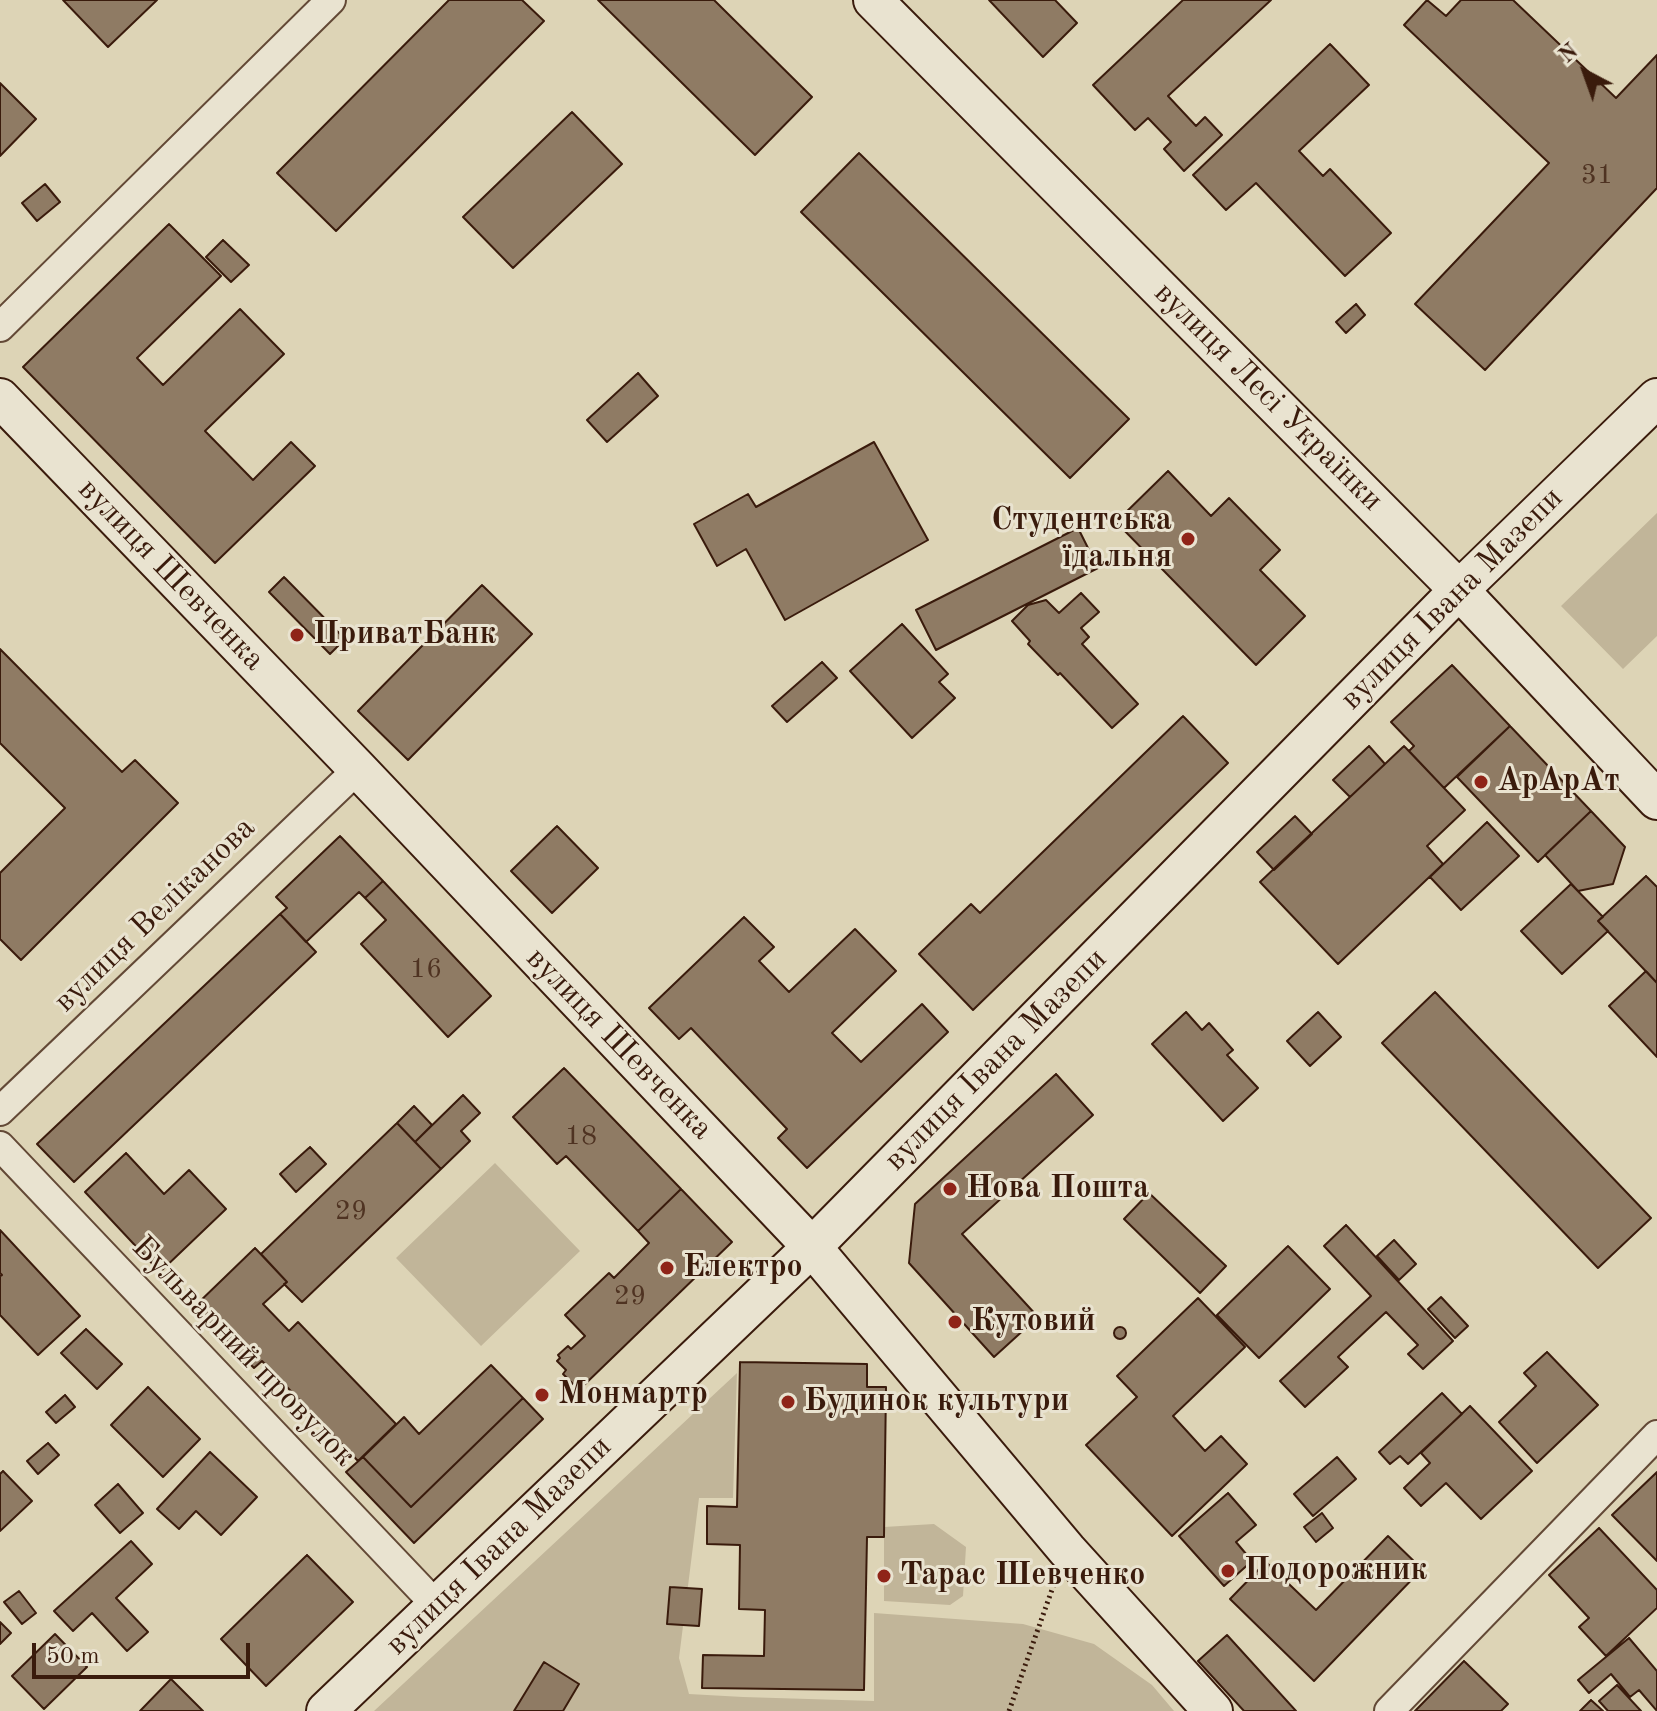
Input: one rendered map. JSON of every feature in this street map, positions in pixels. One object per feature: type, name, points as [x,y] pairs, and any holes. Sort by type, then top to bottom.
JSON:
[{"type":"street","points":[[0,327],[331,0]]},
{"type":"street","name":"вулиця Лесі Українки","points":[[873,0],[1459,590],[1657,800]]},
{"type":"street","name":"вулиця Шевченка","points":[[0,398],[812,1247],[1067,1550],[1213,1711]]},
{"type":"street","name":"вулиця Івана Мазепи","points":[[326,1711],[812,1247],[1459,590],[1657,398]]},
{"type":"street","name":"вулиця Веліканова","points":[[0,1111],[358,769]]},
{"type":"street","name":"Бульварний провулок","points":[[0,1146],[436,1605]]},
{"type":"street","points":[[1389,1711],[1657,1435]]},
{"type":"path","points":[[1009,1711],[1067,1550]]},
{"type":"shaded area","points":[[1657,513],[1657,636],[1623,669],[1561,606]]},
{"type":"shaded area","points":[[495,1163],[580,1251],[481,1346],[396,1258]]},
{"type":"shaded area","points":[[737,1373],[733,1498],[699,1498],[679,1658],[689,1694],[874,1701],[874,1613],[1023,1624],[1094,1644],[1152,1685],[1174,1711],[374,1711]]},
{"type":"shaded area","points":[[934,1524],[966,1547],[963,1596],[950,1605],[884,1601],[884,1527]]},
{"type":"building","points":[[63,0],[157,0],[108,47]]},
{"type":"building","points":[[449,0],[522,0],[544,21],[336,231],[277,173]]},
{"type":"building","points":[[598,0],[714,0],[812,97],[755,155]]},
{"type":"building","points":[[989,0],[1055,0],[1077,23],[1043,57]]},
{"type":"building","points":[[1183,0],[1271,0],[1168,96],[1196,126],[1205,117],[1222,135],[1184,171],[1164,149],[1171,142],[1148,118],[1135,130],[1093,85]]},
{"type":"building","points":[[1427,0],[1446,16],[1461,0],[1513,0],[1616,98],[1657,55],[1657,188],[1485,370],[1415,304],[1549,163],[1404,25]]},
{"type":"building","points":[[1330,44],[1369,85],[1299,151],[1323,176],[1330,169],[1391,233],[1345,276],[1256,183],[1226,210],[1193,175]]},
{"type":"building","points":[[0,83],[36,119],[0,156]]},
{"type":"building","points":[[572,112],[622,164],[513,268],[463,217]]},
{"type":"building","points":[[859,153],[1129,419],[1070,478],[801,212]]},
{"type":"building","points":[[45,184],[60,202],[37,221],[22,203]]},
{"type":"building","points":[[169,224],[221,276],[137,358],[163,385],[240,309],[284,354],[205,431],[253,480],[291,442],[315,466],[215,563],[23,367]]},
{"type":"building","points":[[223,240],[249,265],[231,282],[206,257]]},
{"type":"building","points":[[1356,304],[1365,315],[1346,333],[1336,322]]},
{"type":"building","points":[[638,373],[658,396],[607,442],[587,420]]},
{"type":"building","points":[[874,442],[928,540],[785,620],[746,549],[717,566],[694,524],[748,494],[756,507]]},
{"type":"building","points":[[1168,471],[1211,516],[1229,498],[1280,550],[1260,570],[1305,616],[1256,665],[1116,522]]},
{"type":"building","points":[[1078,528],[1098,568],[936,650],[916,610]]},
{"type":"building","points":[[284,577],[345,639],[330,654],[269,592]]},
{"type":"building","points":[[482,585],[532,634],[408,760],[358,711]]},
{"type":"building","points":[[1081,593],[1099,612],[1081,628],[1089,637],[1082,644],[1138,704],[1112,728],[1028,644],[1030,641],[1012,621],[1028,605],[1046,600],[1059,613]]},
{"type":"building","points":[[902,624],[948,674],[939,682],[955,698],[912,738],[850,671]]},
{"type":"building","points":[[0,649],[122,772],[135,760],[178,803],[21,960],[0,939],[0,873],[65,808],[0,743]]},
{"type":"building","points":[[822,662],[837,678],[787,722],[772,706]]},
{"type":"building","points":[[1452,665],[1510,726],[1444,788],[1409,751],[1414,746],[1391,722]]},
{"type":"building","points":[[1183,716],[1228,763],[973,1010],[919,954],[971,904],[980,913]]},
{"type":"building","points":[[1510,726],[1591,811],[1538,862],[1457,777]]},
{"type":"building","points":[[1369,746],[1385,764],[1350,797],[1333,780]]},
{"type":"building","points":[[1404,746],[1465,810],[1427,846],[1443,864],[1338,964],[1260,882]]},
{"type":"building","points":[[1591,811],[1625,847],[1613,884],[1578,891],[1545,855]]},
{"type":"building","points":[[1295,816],[1312,834],[1274,870],[1257,852]]},
{"type":"building","points":[[1487,822],[1519,856],[1461,910],[1430,877]]},
{"type":"building","points":[[557,826],[598,868],[552,913],[511,871]]},
{"type":"building","points":[[340,836],[383,881],[365,898],[359,892],[306,942],[280,914],[287,908],[276,897]]},
{"type":"building","points":[[1646,876],[1657,887],[1657,983],[1598,921]]},
{"type":"building","points":[[383,881],[491,996],[448,1037],[361,944],[386,920],[365,898]]},
{"type":"building","points":[[1571,884],[1603,917],[1598,921],[1608,931],[1562,974],[1521,931]]},
{"type":"building","points":[[280,914],[316,952],[74,1182],[37,1144]]},
{"type":"building","points":[[744,917],[774,947],[759,961],[789,992],[855,929],[896,971],[832,1033],[861,1062],[922,1004],[948,1032],[807,1168],[778,1138],[787,1129],[691,1028],[679,1039],[649,1008]]},
{"type":"building","points":[[1646,971],[1657,983],[1657,1057],[1609,1006]]},
{"type":"building","points":[[1435,992],[1651,1218],[1598,1268],[1382,1043]]},
{"type":"building","points":[[1186,1012],[1202,1030],[1209,1023],[1233,1050],[1227,1055],[1258,1088],[1223,1121],[1152,1044]]},
{"type":"building","points":[[1318,1012],[1341,1037],[1310,1066],[1287,1041]]},
{"type":"building","points":[[564,1068],[681,1189],[638,1231],[566,1156],[557,1164],[513,1117]]},
{"type":"building","points":[[1056,1074],[1093,1115],[962,1234],[1038,1317],[994,1357],[909,1263],[915,1204]]},
{"type":"building","points":[[463,1095],[480,1113],[461,1131],[470,1141],[441,1169],[415,1142]]},
{"type":"building","points":[[414,1106],[432,1125],[415,1142],[397,1123]]},
{"type":"building","points":[[397,1123],[441,1169],[302,1302],[261,1254]]},
{"type":"building","points":[[310,1147],[326,1164],[296,1192],[280,1174]]},
{"type":"building","points":[[126,1153],[164,1194],[189,1170],[226,1209],[160,1272],[85,1192]]},
{"type":"building","points":[[681,1189],[732,1242],[581,1388],[578,1384],[575,1386],[563,1374],[566,1370],[557,1361],[560,1358],[558,1355],[568,1346],[571,1349],[585,1336],[565,1315],[609,1273],[614,1278],[649,1243],[638,1231]]},
{"type":"building","points":[[1149,1193],[1226,1266],[1200,1293],[1124,1219]]},
{"type":"building","points":[[1346,1225],[1453,1341],[1423,1369],[1408,1354],[1418,1345],[1386,1312],[1338,1357],[1348,1367],[1305,1407],[1280,1381],[1371,1296],[1324,1246]]},
{"type":"building","points":[[0,1230],[80,1316],[38,1355],[0,1315]]},
{"type":"building","points":[[1394,1240],[1416,1264],[1399,1280],[1377,1256]]},
{"type":"building","points":[[1288,1246],[1330,1289],[1259,1358],[1217,1315]]},
{"type":"building","points":[[255,1248],[287,1282],[263,1304],[289,1331],[298,1322],[396,1424],[358,1461],[262,1361],[254,1368],[194,1307]]},
{"type":"building","points":[[1441,1297],[1468,1326],[1455,1338],[1428,1309]]},
{"type":"building","points":[[1198,1298],[1245,1347],[1173,1416],[1205,1451],[1221,1436],[1247,1464],[1172,1536],[1086,1445],[1137,1397],[1117,1376]]},
{"type":"building","points":[[1120,1327],[1126,1333],[1120,1339],[1114,1333]]},
{"type":"building","points":[[86,1329],[122,1364],[97,1389],[61,1353]]},
{"type":"building","points":[[1547,1352],[1598,1405],[1537,1463],[1499,1422],[1536,1386],[1524,1373]]},
{"type":"building","points":[[740,1362],[867,1364],[867,1387],[886,1387],[884,1537],[867,1537],[864,1690],[702,1688],[703,1655],[764,1656],[765,1610],[739,1609],[740,1545],[707,1544],[707,1506],[737,1507]]},
{"type":"building","points":[[491,1365],[523,1398],[411,1507],[363,1457],[404,1417],[419,1434]]},
{"type":"building","points":[[148,1387],[200,1439],[163,1477],[111,1425]]},
{"type":"building","points":[[1442,1393],[1462,1414],[1408,1464],[1400,1456],[1390,1464],[1379,1452]]},
{"type":"building","points":[[65,1395],[75,1407],[56,1423],[46,1412]]},
{"type":"building","points":[[523,1398],[543,1419],[414,1543],[346,1472],[363,1457],[411,1507]]},
{"type":"building","points":[[1470,1406],[1532,1471],[1481,1519],[1446,1483],[1421,1506],[1404,1488],[1430,1463],[1421,1453]]},
{"type":"building","points":[[48,1443],[59,1455],[38,1474],[27,1461]]},
{"type":"building","points":[[210,1452],[257,1497],[221,1535],[196,1511],[179,1529],[157,1509]]},
{"type":"building","points":[[1337,1457],[1356,1479],[1313,1516],[1294,1494]]},
{"type":"building","points":[[3,1471],[32,1501],[0,1531],[0,1474]]},
{"type":"building","points":[[1657,1472],[1657,1561],[1612,1515]]},
{"type":"building","points":[[118,1484],[143,1513],[120,1533],[95,1505]]},
{"type":"building","points":[[1228,1493],[1256,1525],[1236,1542],[1252,1561],[1224,1586],[1179,1536]]},
{"type":"building","points":[[1322,1513],[1333,1528],[1316,1542],[1304,1527]]},
{"type":"building","points":[[1599,1528],[1657,1590],[1657,1608],[1606,1656],[1579,1627],[1589,1618],[1549,1575]]},
{"type":"building","points":[[1388,1536],[1422,1569],[1314,1681],[1230,1599],[1266,1562],[1316,1610]]},
{"type":"building","points":[[131,1541],[152,1564],[116,1598],[148,1632],[127,1651],[92,1613],[73,1631],[54,1611]]},
{"type":"building","points":[[307,1555],[353,1602],[266,1686],[221,1639]]},
{"type":"building","points":[[670,1587],[702,1589],[699,1626],[667,1624]]},
{"type":"building","points":[[19,1591],[36,1613],[22,1624],[4,1602]]},
{"type":"building","points":[[0,1622],[11,1633],[0,1644]]},
{"type":"building","points":[[55,1634],[87,1667],[44,1709],[12,1676]]},
{"type":"building","points":[[1227,1635],[1296,1711],[1244,1711],[1198,1661]]},
{"type":"building","points":[[1629,1638],[1657,1671],[1657,1711],[1639,1690],[1630,1697],[1611,1674],[1589,1693],[1578,1680]]},
{"type":"building","points":[[1464,1661],[1508,1704],[1501,1711],[1415,1711]]},
{"type":"building","points":[[544,1662],[579,1684],[563,1711],[514,1711]]},
{"type":"building","points":[[171,1679],[203,1711],[140,1711]]},
{"type":"building","points":[[1617,1685],[1641,1711],[1608,1711],[1599,1701]]},
{"type":"building","points":[[1591,1700],[1603,1711],[1580,1711]]},
{"type":"place","name":"Студентська їдальня","points":[[1188,539]]},
{"type":"place","name":"ПриватБанк","points":[[297,635]]},
{"type":"place","name":"АрАрАт","points":[[1481,782]]},
{"type":"place","name":"Нова Пошта","points":[[950,1189]]},
{"type":"place","name":"Електро","points":[[667,1268]]},
{"type":"place","name":"Кутовий","points":[[955,1322]]},
{"type":"place","name":"Монмартр","points":[[542,1395]]},
{"type":"place","name":"Будинок культури","points":[[788,1402]]},
{"type":"place","name":"Подорожник","points":[[1228,1571]]},
{"type":"place","name":"Тарас Шевченко","points":[[884,1576]]}]
